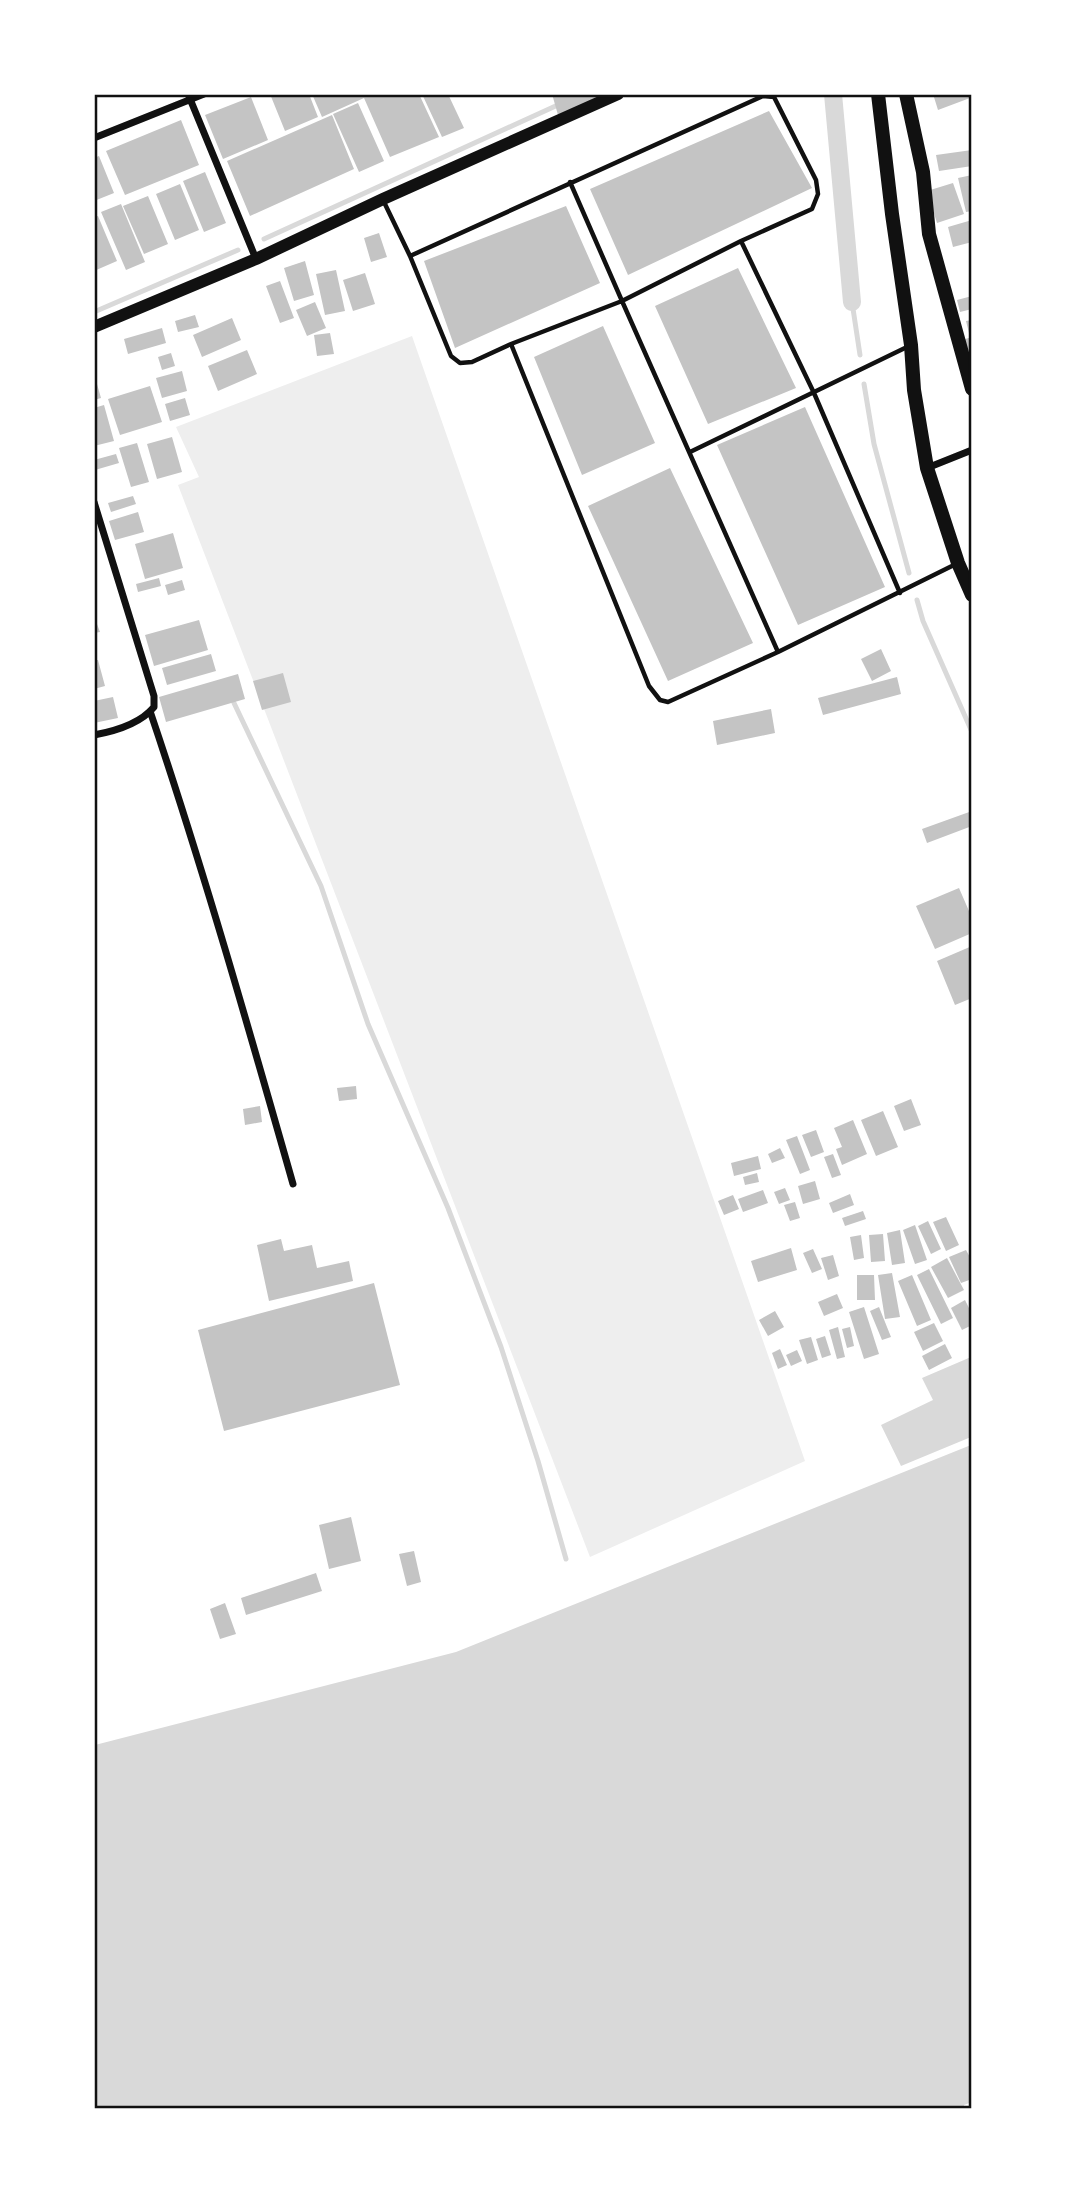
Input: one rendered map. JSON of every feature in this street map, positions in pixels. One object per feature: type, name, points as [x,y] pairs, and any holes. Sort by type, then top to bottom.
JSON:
[{"type":"highway","points":[[878,94],[911,345],[914,390],[927,468],[971,594]]},
{"type":"highway","points":[[906,94],[923,172],[929,234],[971,389]]},
{"type":"main road","points":[[94,327],[256,259],[618,94]]},
{"type":"street","points":[[94,138],[189,97],[204,94]]},
{"type":"street","points":[[189,97],[256,259]]},
{"type":"street","points":[[927,468],[971,450]]},
{"type":"street","points":[[94,502],[154,696],[154,707],[132,723],[94,735]]},
{"type":"street","points":[[150,711],[228,956],[293,1184]]},
{"type":"lane","points":[[383,199],[452,356],[460,363],[472,362],[622,301],[741,241],[812,209],[818,194],[816,180],[774,97],[763,96],[410,256]]},
{"type":"lane","points":[[570,182],[778,652]]},
{"type":"lane","points":[[741,241],[814,393],[900,593]]},
{"type":"lane","points":[[511,344],[649,686],[660,700],[668,702],[778,652],[958,563]]},
{"type":"lane","points":[[690,452],[911,345]]},
{"type":"shaded area","points":[[412,336],[805,1461],[590,1557],[178,485],[199,477],[176,427]]},
{"type":"shaded area","points":[[971,1357],[971,1437],[901,1466],[881,1425],[933,1400],[922,1378]]},
{"type":"shaded area","points":[[971,1445],[972,2102],[964,2105],[964,2108],[95,2108],[95,1745],[456,1652]]},
{"type":"building","points":[[270,94],[309,94],[318,117],[285,131]]},
{"type":"building","points":[[312,94],[367,94],[369,97],[374,94],[419,94],[439,137],[390,157],[364,98],[322,117]]},
{"type":"building","points":[[422,94],[448,94],[464,128],[442,137]]},
{"type":"building","points":[[552,94],[608,94],[558,115]]},
{"type":"building","points":[[933,94],[969,94],[970,98],[938,110]]},
{"type":"building","points":[[251,97],[268,140],[223,159],[205,115]]},
{"type":"building","points":[[358,103],[384,161],[359,172],[333,114]]},
{"type":"building","points":[[769,111],[812,188],[628,275],[590,189]]},
{"type":"building","points":[[332,115],[354,169],[250,216],[227,161]]},
{"type":"building","points":[[181,120],[199,165],[125,195],[106,151]]},
{"type":"building","points":[[972,150],[972,166],[939,171],[936,155]]},
{"type":"building","points":[[99,156],[114,193],[94,201],[94,158]]},
{"type":"building","points":[[205,172],[226,223],[204,232],[183,181]]},
{"type":"building","points":[[972,175],[972,211],[966,212],[958,178]]},
{"type":"building","points":[[953,183],[964,214],[937,223],[927,191]]},
{"type":"building","points":[[180,184],[199,230],[175,240],[156,194]]},
{"type":"building","points":[[148,196],[168,244],[144,254],[123,206]]},
{"type":"building","points":[[121,204],[145,262],[126,270],[101,212]]},
{"type":"building","points":[[566,206],[600,283],[455,348],[424,261]]},
{"type":"building","points":[[98,216],[117,261],[94,271],[94,217]]},
{"type":"building","points":[[972,220],[972,242],[953,247],[948,227]]},
{"type":"building","points":[[379,233],[387,257],[371,262],[364,238]]},
{"type":"building","points":[[305,261],[314,295],[294,301],[284,268]]},
{"type":"building","points":[[738,268],[796,388],[708,424],[655,306]]},
{"type":"building","points":[[336,270],[345,311],[325,315],[316,274]]},
{"type":"building","points":[[365,273],[375,304],[353,311],[343,280]]},
{"type":"building","points":[[280,281],[294,318],[280,323],[266,286]]},
{"type":"building","points":[[972,296],[972,309],[960,312],[957,300]]},
{"type":"building","points":[[315,302],[326,328],[307,336],[296,310]]},
{"type":"building","points":[[195,315],[199,327],[178,332],[175,321]]},
{"type":"building","points":[[232,318],[241,340],[202,357],[193,335]]},
{"type":"building","points":[[972,320],[972,332],[969,333],[966,321]]},
{"type":"building","points":[[603,326],[655,443],[582,475],[534,357]]},
{"type":"building","points":[[162,328],[166,343],[128,354],[124,339]]},
{"type":"building","points":[[330,333],[334,354],[317,356],[314,335]]},
{"type":"building","points":[[972,337],[972,351],[966,352],[962,340]]},
{"type":"building","points":[[247,350],[257,374],[218,391],[208,366]]},
{"type":"building","points":[[171,353],[175,366],[162,370],[158,357]]},
{"type":"building","points":[[182,371],[187,391],[162,398],[156,378]]},
{"type":"building","points":[[97,384],[101,398],[94,400],[94,385]]},
{"type":"building","points":[[150,386],[162,422],[120,435],[108,399]]},
{"type":"building","points":[[185,398],[190,415],[170,421],[165,404]]},
{"type":"building","points":[[104,405],[114,441],[94,446],[94,408]]},
{"type":"building","points":[[805,407],[885,587],[798,625],[717,445]]},
{"type":"building","points":[[172,437],[182,472],[157,479],[147,444]]},
{"type":"building","points":[[137,443],[149,482],[131,487],[119,448]]},
{"type":"building","points":[[116,454],[119,463],[95,470],[94,460]]},
{"type":"building","points":[[670,468],[753,643],[668,681],[588,506]]},
{"type":"building","points":[[133,496],[136,504],[111,512],[108,503]]},
{"type":"building","points":[[138,512],[144,532],[115,540],[109,521]]},
{"type":"building","points":[[173,533],[183,568],[145,579],[135,544]]},
{"type":"building","points":[[159,578],[161,586],[138,592],[136,584]]},
{"type":"building","points":[[182,580],[185,590],[168,595],[165,585]]},
{"type":"building","points":[[94,616],[100,632],[94,633]]},
{"type":"building","points":[[199,620],[208,650],[154,666],[145,635]]},
{"type":"building","points":[[881,649],[891,671],[872,681],[861,659]]},
{"type":"building","points":[[211,654],[216,671],[167,685],[162,668]]},
{"type":"building","points":[[94,660],[98,660],[105,686],[94,689]]},
{"type":"building","points":[[283,673],[291,702],[262,710],[253,681]]},
{"type":"building","points":[[238,674],[245,699],[166,722],[159,697]]},
{"type":"building","points":[[897,677],[901,694],[823,715],[818,698]]},
{"type":"building","points":[[113,697],[118,718],[94,723],[94,701]]},
{"type":"building","points":[[771,709],[775,733],[717,745],[713,721]]},
{"type":"building","points":[[972,811],[972,826],[927,843],[922,829]]},
{"type":"building","points":[[959,888],[972,918],[972,933],[935,949],[916,906]]},
{"type":"building","points":[[972,946],[972,998],[955,1005],[937,961]]},
{"type":"building","points":[[356,1086],[357,1099],[339,1101],[337,1088]]},
{"type":"building","points":[[911,1099],[921,1125],[904,1131],[894,1106]]},
{"type":"building","points":[[260,1106],[262,1122],[245,1125],[243,1109]]},
{"type":"building","points":[[883,1111],[898,1147],[876,1156],[861,1120]]},
{"type":"building","points":[[853,1120],[867,1154],[842,1165],[836,1149],[842,1147],[834,1128]]},
{"type":"building","points":[[816,1130],[824,1152],[811,1157],[802,1135]]},
{"type":"building","points":[[797,1136],[810,1170],[800,1174],[786,1140]]},
{"type":"building","points":[[780,1148],[785,1158],[772,1163],[768,1154]]},
{"type":"building","points":[[833,1154],[841,1175],[832,1178],[824,1157]]},
{"type":"building","points":[[758,1156],[761,1169],[734,1176],[731,1163]]},
{"type":"building","points":[[757,1173],[759,1182],[745,1185],[743,1177]]},
{"type":"building","points":[[815,1181],[820,1199],[803,1204],[798,1186]]},
{"type":"building","points":[[785,1188],[790,1200],[779,1204],[774,1192]]},
{"type":"building","points":[[763,1190],[768,1203],[743,1212],[738,1199]]},
{"type":"building","points":[[850,1194],[854,1205],[833,1213],[829,1203]]},
{"type":"building","points":[[733,1195],[739,1209],[724,1215],[718,1201]]},
{"type":"building","points":[[795,1202],[800,1218],[790,1221],[784,1205]]},
{"type":"building","points":[[863,1211],[866,1219],[845,1226],[842,1218]]},
{"type":"building","points":[[946,1217],[959,1245],[946,1251],[933,1222]]},
{"type":"building","points":[[928,1221],[941,1249],[931,1254],[918,1226]]},
{"type":"building","points":[[915,1225],[927,1260],[915,1264],[903,1230]]},
{"type":"building","points":[[900,1230],[905,1263],[892,1265],[887,1233]]},
{"type":"building","points":[[883,1234],[885,1261],[871,1262],[869,1235]]},
{"type":"building","points":[[861,1235],[864,1258],[854,1260],[850,1237]]},
{"type":"building","points":[[281,1239],[284,1251],[312,1245],[317,1268],[349,1261],[353,1281],[269,1301],[257,1245]]},
{"type":"building","points":[[791,1248],[797,1270],[758,1282],[751,1261]]},
{"type":"building","points":[[813,1249],[822,1269],[812,1273],[803,1253]]},
{"type":"building","points":[[966,1250],[972,1261],[972,1279],[961,1283],[949,1257]]},
{"type":"building","points":[[833,1255],[839,1276],[828,1280],[821,1258]]},
{"type":"building","points":[[947,1258],[964,1290],[948,1298],[931,1267]]},
{"type":"building","points":[[929,1269],[953,1318],[941,1324],[917,1275]]},
{"type":"building","points":[[892,1273],[900,1317],[885,1319],[878,1275]]},
{"type":"building","points":[[857,1275],[874,1275],[875,1300],[857,1300]]},
{"type":"building","points":[[912,1275],[931,1320],[917,1326],[898,1281]]},
{"type":"building","points":[[374,1283],[400,1385],[224,1431],[198,1330]]},
{"type":"building","points":[[837,1294],[843,1308],[824,1316],[818,1302]]},
{"type":"building","points":[[965,1300],[972,1314],[972,1325],[962,1330],[951,1308]]},
{"type":"building","points":[[864,1307],[879,1354],[864,1359],[849,1312]]},
{"type":"building","points":[[879,1307],[891,1337],[882,1340],[870,1311]]},
{"type":"building","points":[[775,1311],[784,1327],[768,1336],[759,1320]]},
{"type":"building","points":[[934,1323],[943,1341],[923,1351],[914,1332]]},
{"type":"building","points":[[838,1327],[845,1357],[837,1359],[829,1330]]},
{"type":"building","points":[[850,1327],[854,1346],[847,1348],[842,1329]]},
{"type":"building","points":[[825,1336],[831,1355],[822,1358],[816,1339]]},
{"type":"building","points":[[811,1337],[818,1360],[807,1364],[799,1340]]},
{"type":"building","points":[[945,1344],[952,1358],[929,1370],[922,1356]]},
{"type":"building","points":[[780,1349],[787,1365],[778,1369],[772,1353]]},
{"type":"building","points":[[797,1350],[802,1361],[791,1366],[786,1355]]},
{"type":"building","points":[[351,1517],[361,1561],[329,1569],[319,1525]]},
{"type":"building","points":[[414,1551],[421,1582],[407,1586],[399,1554]]},
{"type":"building","points":[[316,1573],[322,1591],[246,1615],[241,1598]]},
{"type":"building","points":[[225,1603],[236,1634],[220,1639],[210,1609]]},
{"type":"waterway","points":[[833,94],[852,302]]},
{"type":"waterway","points":[[264,239],[560,104]]},
{"type":"waterway","points":[[94,312],[238,250]]},
{"type":"waterway","points":[[852,302],[860,355]]},
{"type":"waterway","points":[[864,384],[874,444],[909,573]]},
{"type":"waterway","points":[[917,600],[923,621],[972,732]]},
{"type":"waterway","points":[[234,703],[321,886],[368,1024],[448,1208],[501,1347],[566,1559]]}]
